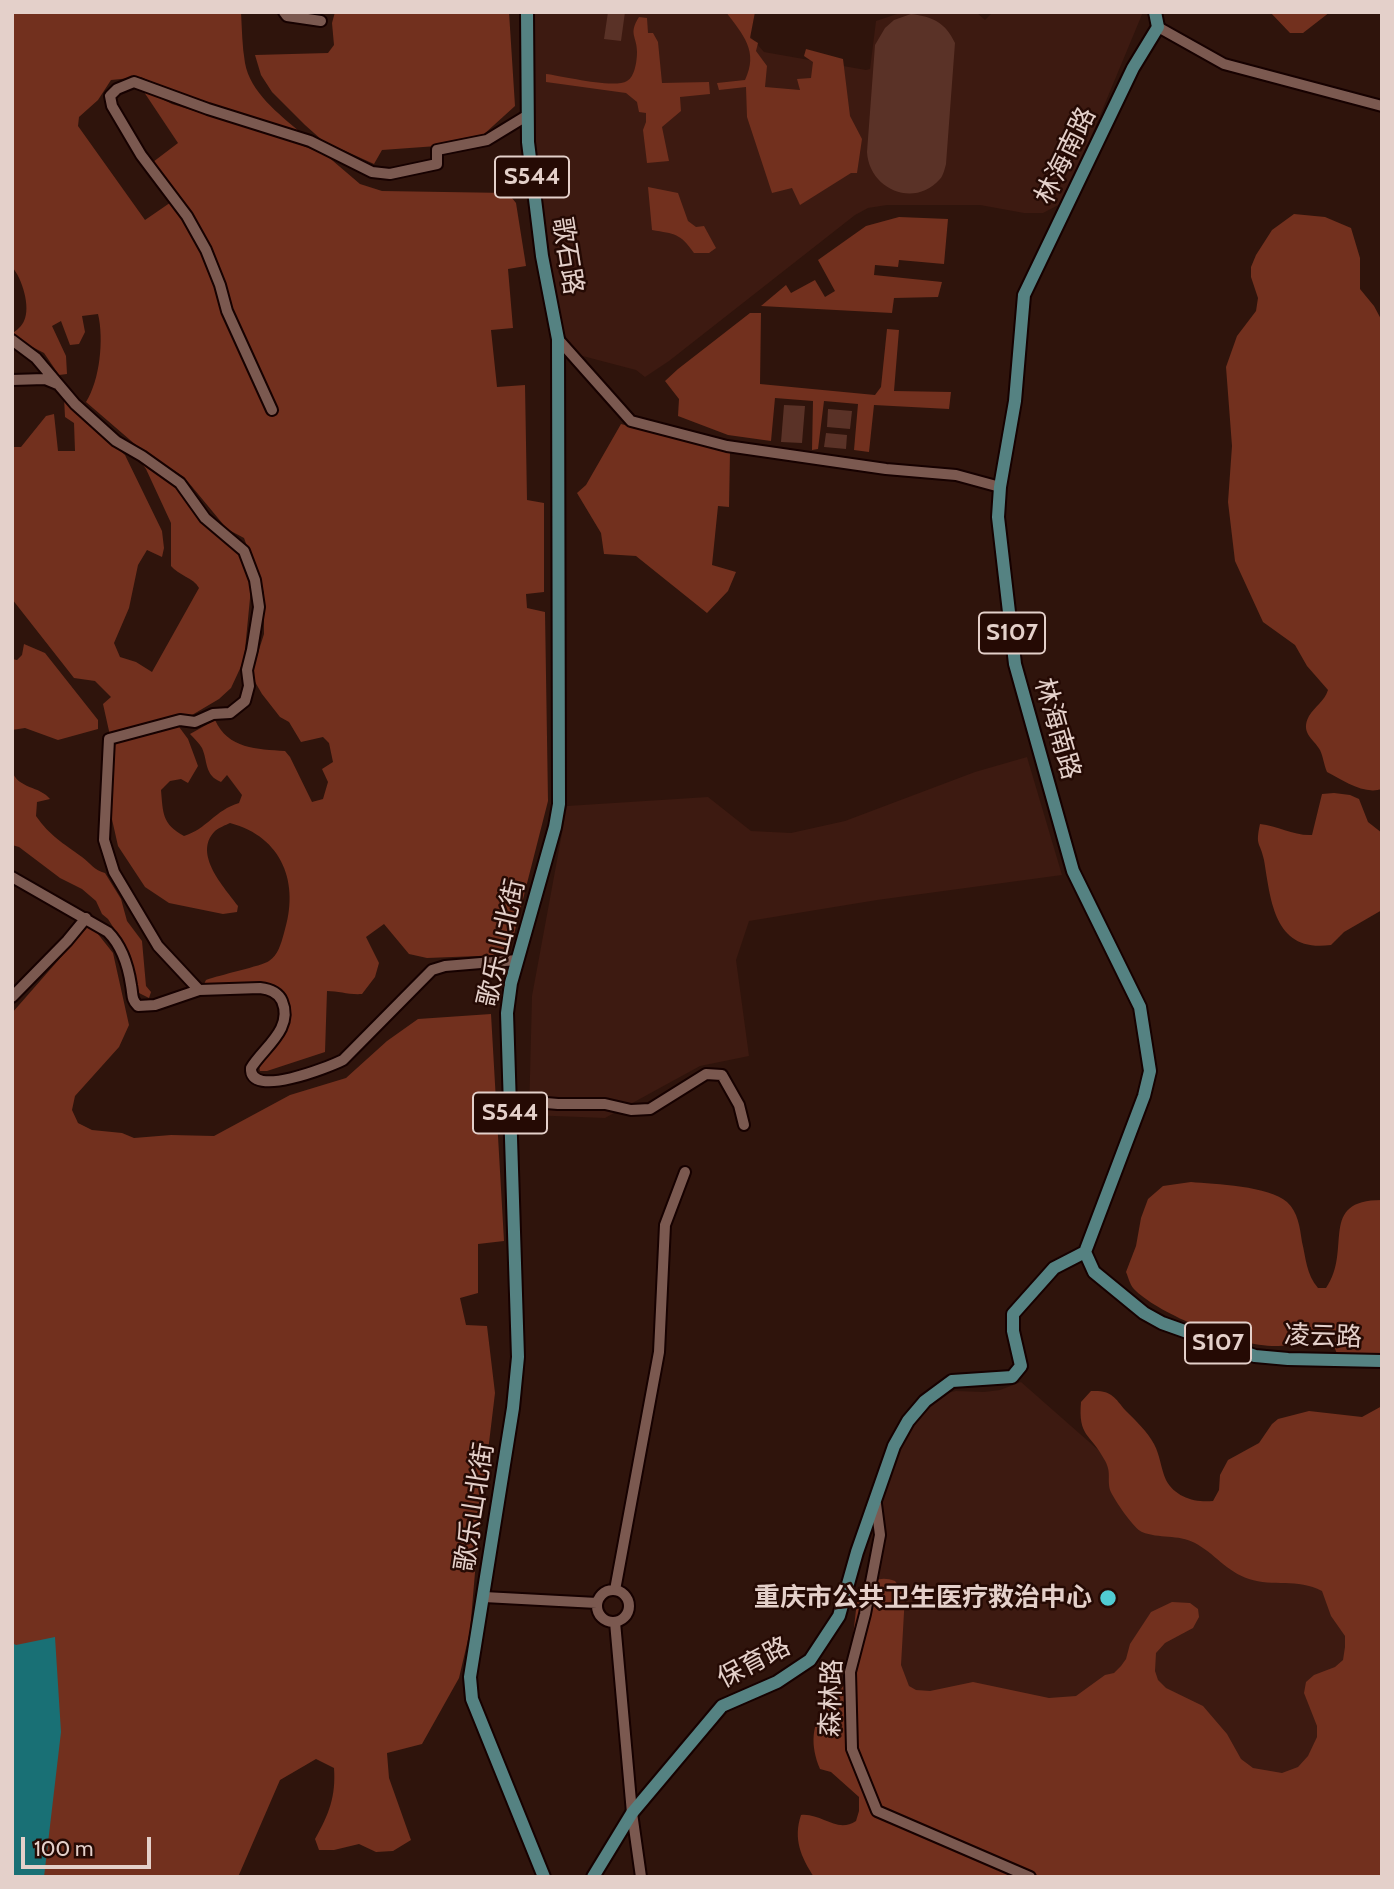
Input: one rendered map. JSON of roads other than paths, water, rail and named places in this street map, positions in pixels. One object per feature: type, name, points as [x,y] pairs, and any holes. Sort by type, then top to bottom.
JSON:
[{"type":"main road","name":"歌石路","points":[[527,12],[528,142],[542,256],[558,339]]},
{"type":"main road","points":[[1155,12],[1158,27]]},
{"type":"main road","name":"林海南路","points":[[1085,1252],[1144,1096],[1150,1071],[1140,1007],[1073,871],[1015,664],[998,517],[1000,488],[1015,401],[1024,295],[1133,68],[1158,27]]},
{"type":"main road","name":"歌乐山北街","points":[[544,1877],[472,1699],[470,1676],[513,1408],[518,1357],[506,1013],[510,983],[555,827],[559,804],[558,339]]},
{"type":"main road","points":[[876,1504],[894,1446],[908,1421],[925,1401],[952,1381],[1012,1377],[1021,1366],[1013,1331],[1013,1314],[1054,1268],[1085,1252]]},
{"type":"main road","name":"凌云路","points":[[1085,1252],[1094,1272],[1161,1323],[1255,1356],[1382,1361]]},
{"type":"main road","name":"保育路","points":[[593,1877],[632,1813],[722,1706],[777,1682],[810,1660],[839,1616],[857,1552],[876,1504]]},
{"type":"street","points":[[284,12],[287,16],[321,21]]},
{"type":"street","points":[[1158,27],[1223,64],[1382,106]]},
{"type":"street","points":[[272,410],[227,311],[206,250],[187,216],[141,155],[112,106],[110,96],[117,89],[135,82],[208,109],[310,141],[372,172],[390,174],[437,164],[437,150],[487,140],[528,115]]},
{"type":"street","points":[[558,339],[631,421],[727,446],[886,469],[956,475],[1000,488]]},
{"type":"street","points":[[12,340],[36,358],[75,404],[117,441],[180,483],[205,518],[244,551],[255,580],[258,607],[253,650],[247,670],[249,686],[245,701],[230,713],[213,714],[195,722],[180,720],[109,739],[104,840],[114,872],[153,940],[200,990]]},
{"type":"street","points":[[12,380],[45,379],[59,385]]},
{"type":"street","points":[[12,877],[86,918],[108,932],[119,943],[132,999],[138,1006],[155,1005],[200,990],[231,987],[268,989],[281,999],[284,1014],[277,1037],[251,1068],[250,1074],[261,1082],[276,1082],[343,1060],[432,970],[445,966],[517,960]]},
{"type":"street","points":[[12,997],[68,941],[86,918]]},
{"type":"street","points":[[510,1100],[605,1104],[631,1110],[650,1109],[706,1074],[722,1074],[738,1105],[744,1125]]},
{"type":"street","points":[[615,1590],[659,1352],[665,1225],[685,1172]]},
{"type":"street","name":"森林路","points":[[876,1504],[880,1535],[865,1615],[850,1672],[852,1749],[877,1811],[1030,1877]]},
{"type":"street","points":[[615,1590],[627,1597],[629,1608],[624,1618],[615,1622],[600,1616],[597,1604],[603,1593],[615,1590]]},
{"type":"street","name":"歌乐山北街","points":[[484,1597],[597,1604]]},
{"type":"street","points":[[615,1622],[632,1813],[641,1877]]},
{"type":"water","points":[[55,1637],[61,1732],[44,1877],[12,1877],[12,1643],[16,1645]]},
{"type":"place","name":"重庆市公共卫生医疗救治中心","points":[[1108,1598]]}]
